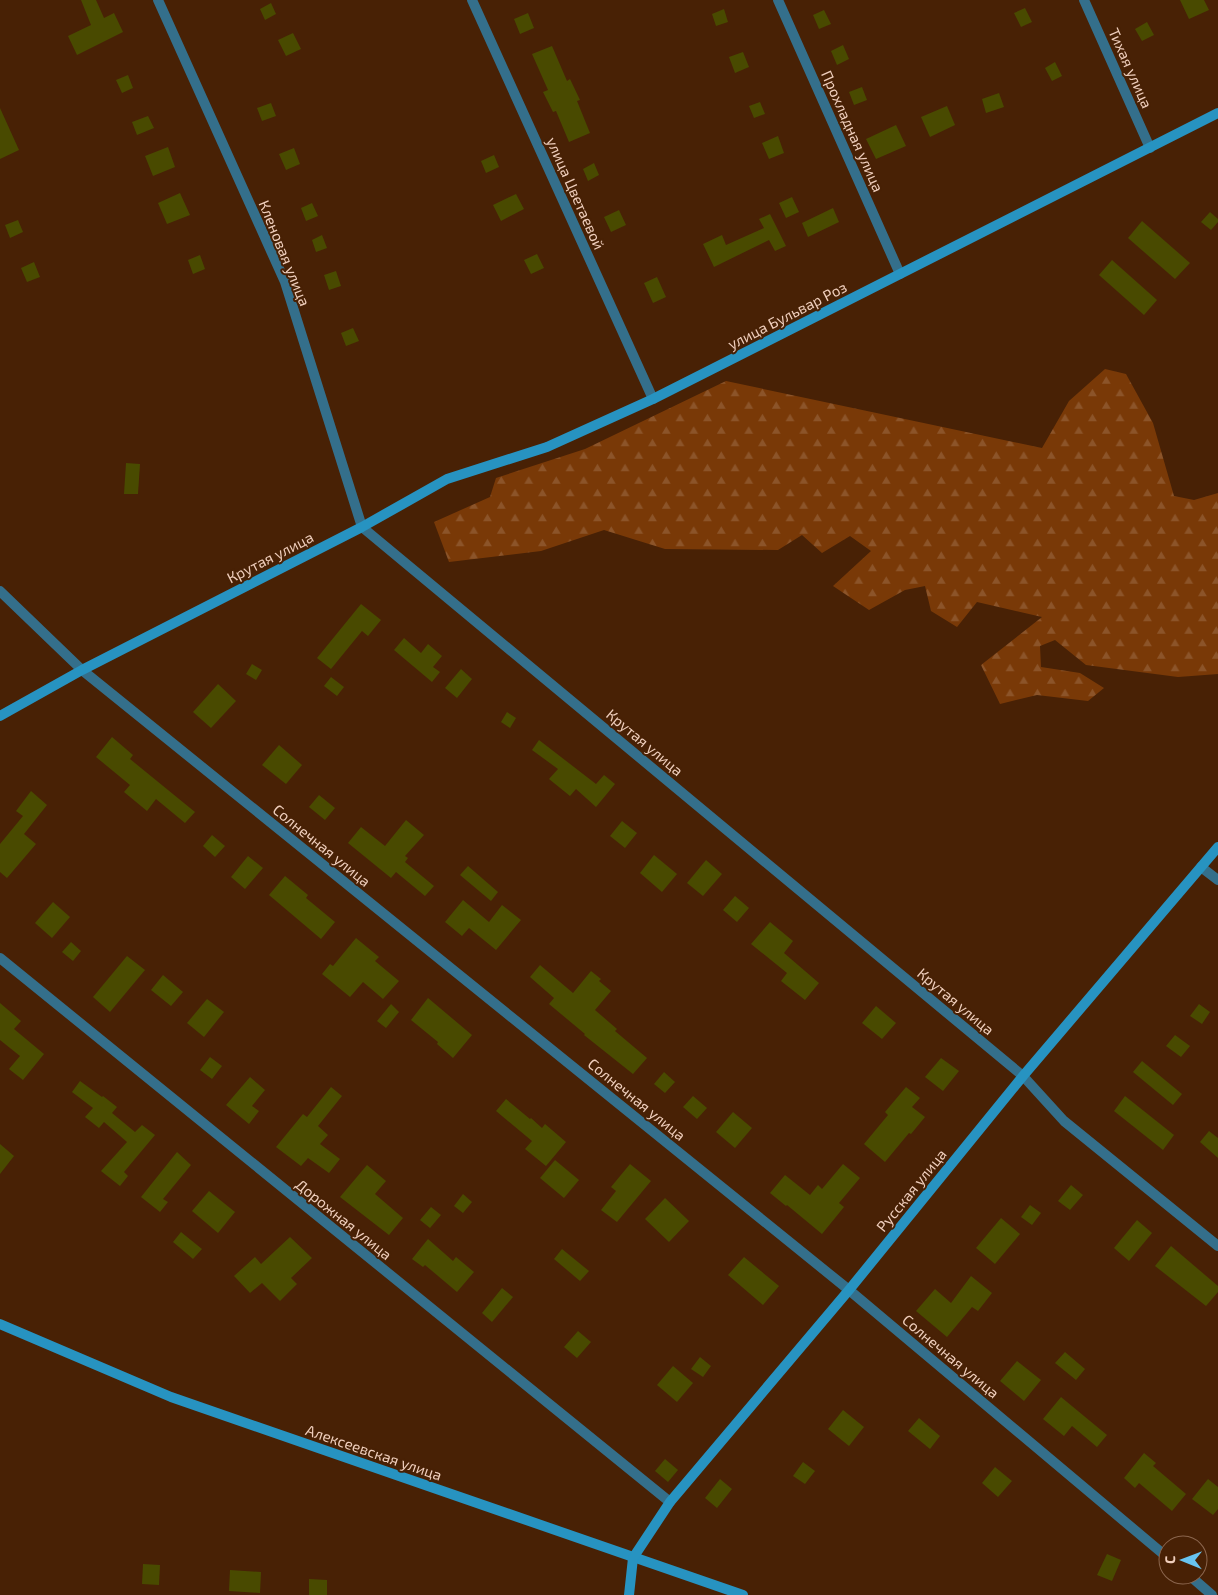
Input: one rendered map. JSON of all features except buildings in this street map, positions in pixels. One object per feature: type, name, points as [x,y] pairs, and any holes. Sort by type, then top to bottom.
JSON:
[{"type":"street","name":"Кленовая улица","points":[[158,0],[285,282],[362,527]]},
{"type":"street","name":"улица Цветаевой","points":[[472,0],[653,399]]},
{"type":"street","name":"Прохладная улица","points":[[778,0],[900,274]]},
{"type":"street","name":"Тихая улица","points":[[1084,0],[1150,148]]},
{"type":"street","name":"улица Бульвар Роз","points":[[362,527],[447,479],[547,447],[653,399],[1218,113]]},
{"type":"street","name":"Крутая улица","points":[[0,716],[82,670],[362,527],[1023,1076],[1064,1121],[1218,1246]]},
{"type":"street","name":"Солнечная улица","points":[[0,591],[82,670],[849,1290],[1158,1550]]},
{"type":"street","name":"Русская улица","points":[[633,1558],[670,1502],[849,1290],[1023,1076],[1218,846]]},
{"type":"street","points":[[1201,867],[1218,880]]},
{"type":"street","name":"Дорожная улица","points":[[0,958],[670,1502]]},
{"type":"street","name":"Алексеевская улица","points":[[0,1324],[171,1397],[743,1595]]},
{"type":"street","points":[[628,1595],[633,1558]]},
{"type":"street","points":[[1200,1585],[1212,1595]]},
{"type":"green space","points":[[1105,369],[1126,374],[1153,423],[1174,496],[1194,500],[1218,493],[1218,674],[1178,677],[1086,665],[1055,640],[1040,646],[1041,667],[1080,673],[1104,688],[1088,701],[1037,695],[1000,704],[981,665],[1042,617],[977,602],[957,627],[931,611],[925,586],[905,590],[869,610],[833,586],[871,551],[850,536],[822,553],[802,535],[778,550],[665,549],[604,530],[541,551],[449,562],[434,522],[490,497],[496,478],[585,449],[726,381],[1042,448],[1069,401]]}]
